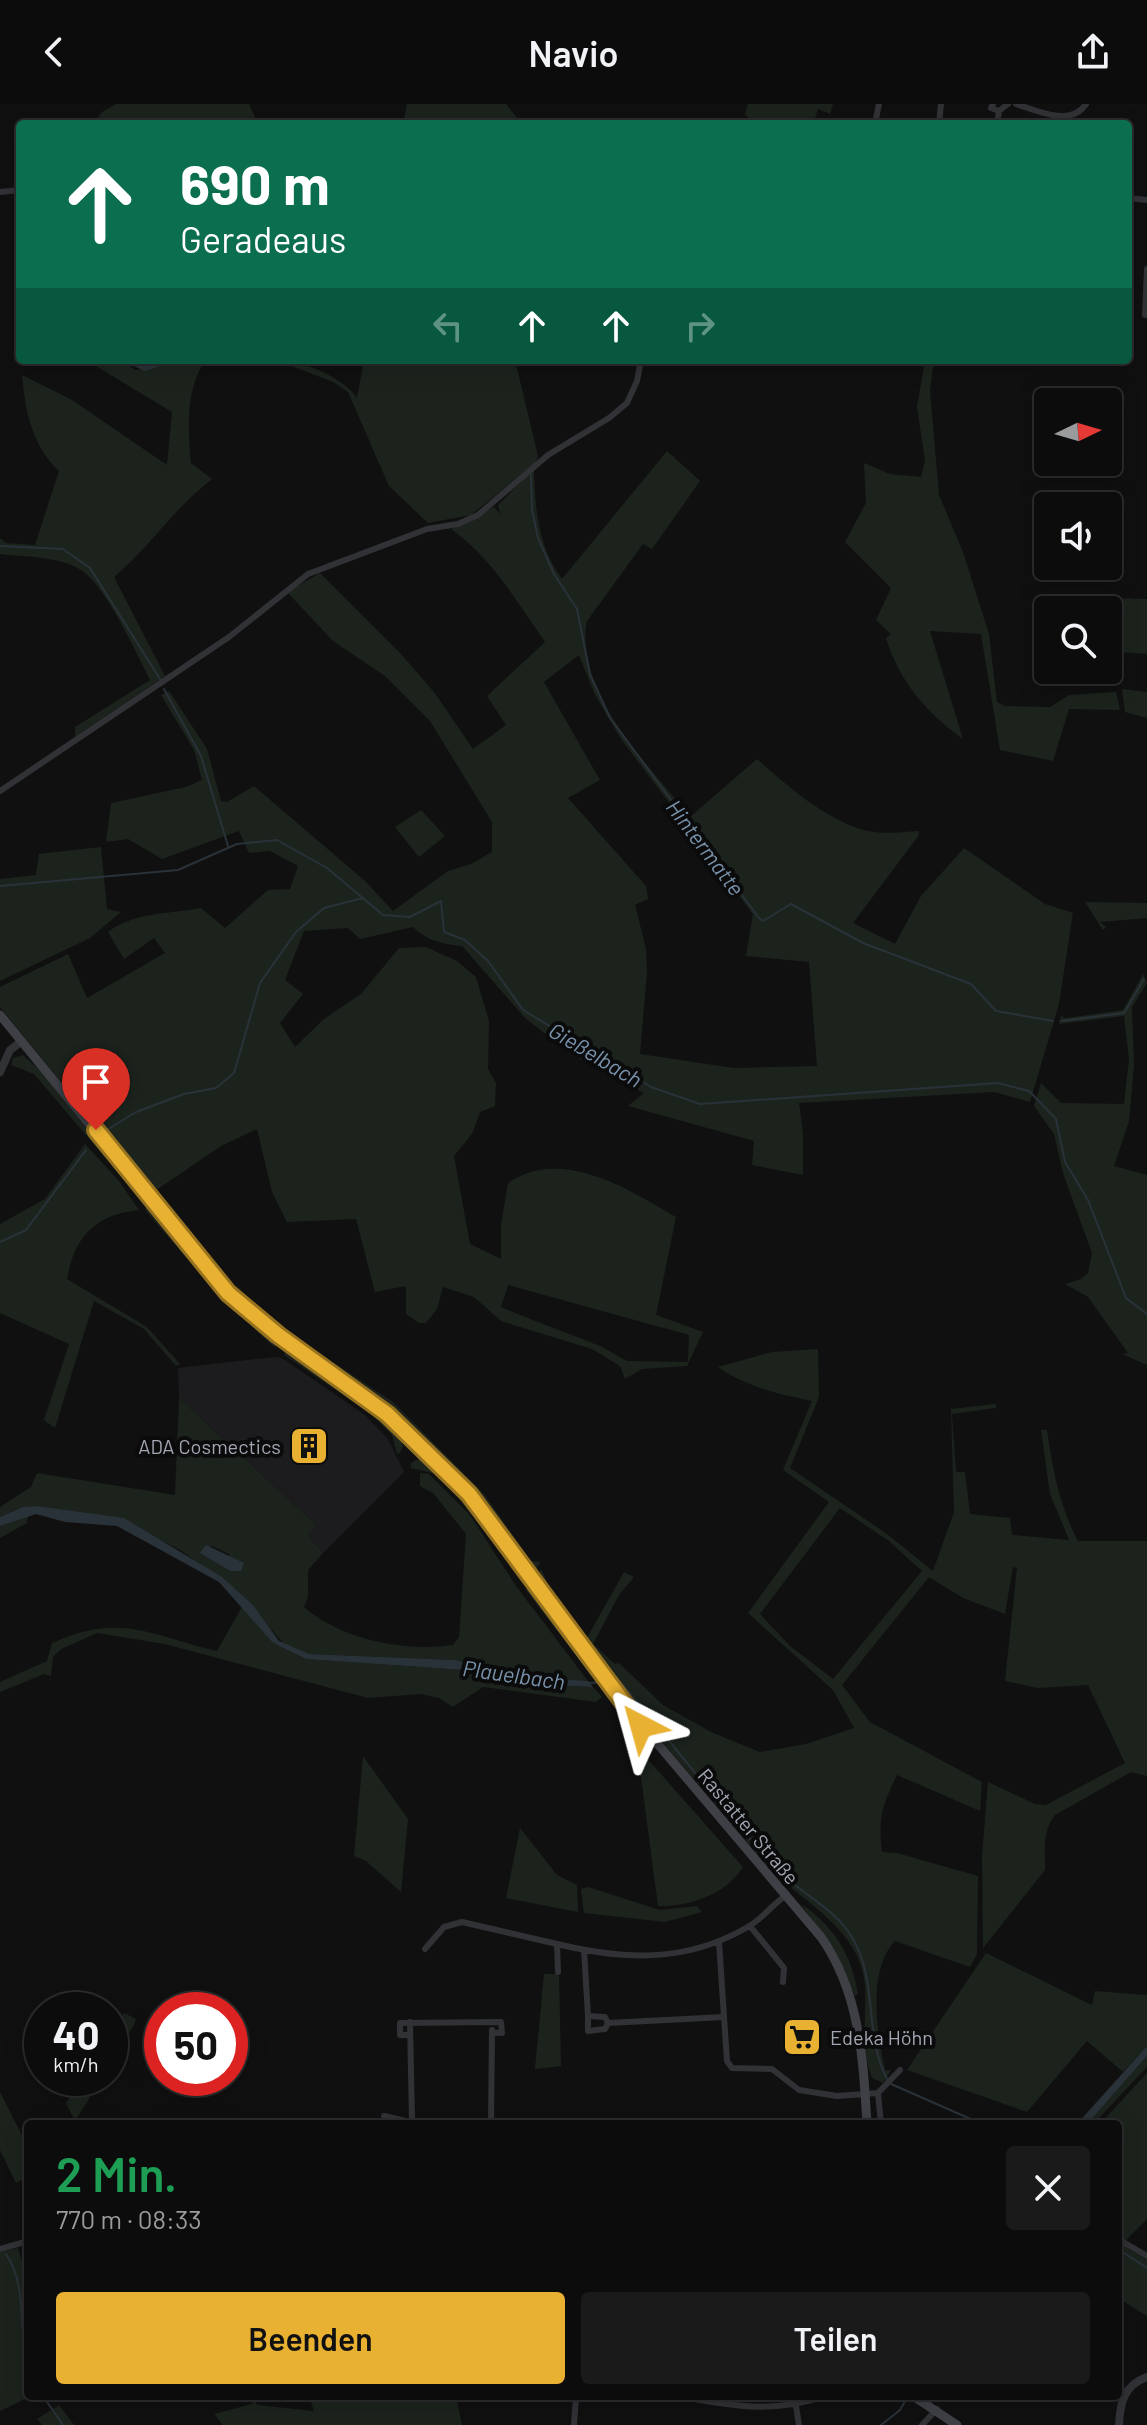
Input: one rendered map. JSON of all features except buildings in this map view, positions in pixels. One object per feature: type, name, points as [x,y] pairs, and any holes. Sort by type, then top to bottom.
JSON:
[{"type":"main road","name":"Rastatter Straße","points":[[0,1015],[228,1293],[254,1317],[363,1394],[451,1474],[499,1531],[605,1680],[821,1937],[845,1981],[863,2051],[867,2120]]},
{"type":"main road","points":[[920,2400],[957,2425]]},
{"type":"street","points":[[993,104],[991,108],[999,111]]},
{"type":"street","points":[[998,120],[999,111],[1008,104]]},
{"type":"street","points":[[1016,104],[1050,115],[1070,115],[1086,104]]},
{"type":"street","points":[[1070,115],[1072,120]]},
{"type":"street","points":[[1145,315],[1147,269]]},
{"type":"street","points":[[0,791],[229,637],[308,574],[427,529],[458,524],[478,515],[548,455],[609,418],[627,403],[640,364]]},
{"type":"street","points":[[0,1072],[10,1050],[22,1041]]},
{"type":"street","points":[[425,1949],[444,1927],[462,1922],[584,1950],[626,1957],[660,1956],[719,1942],[750,1926],[763,1911],[785,1896]]},
{"type":"street","points":[[750,1926],[784,1968],[783,1982]]},
{"type":"street","points":[[719,1942],[727,2061],[732,2068],[772,2069],[799,2090],[837,2096],[881,2090],[900,2070]]},
{"type":"street","points":[[557,1944],[558,1972]]},
{"type":"street","points":[[584,1950],[588,2031],[605,2029],[608,2023]]},
{"type":"street","points":[[588,2016],[605,2017],[608,2023]]},
{"type":"street","points":[[608,2023],[724,2017]]},
{"type":"street","points":[[416,2120],[410,2022],[492,2022],[491,2120]]},
{"type":"street","points":[[881,2090],[881,2120]]},
{"type":"street","points":[[384,2116],[402,2120]]},
{"type":"street","points":[[1122,2241],[1147,2256]]},
{"type":"street","points":[[0,2249],[24,2242]]},
{"type":"street","points":[[1119,2425],[1125,2393],[1132,2384],[1147,2377]]},
{"type":"street","points":[[574,2425],[576,2400]]},
{"type":"street","points":[[713,2400],[764,2410],[796,2406],[813,2400]]},
{"type":"street","points":[[796,2406],[799,2425]]},
{"type":"street","points":[[922,2425],[937,2409]]},
{"type":"shaded area","points":[[116,104],[249,104],[256,120],[96,120],[102,112]]},
{"type":"shaded area","points":[[407,104],[506,104],[519,120],[404,120]]},
{"type":"shaded area","points":[[748,104],[833,104],[830,114],[818,109],[814,120],[750,120],[745,114]]},
{"type":"shaded area","points":[[93,364],[127,364],[135,370],[161,364],[203,364],[191,396],[189,437],[191,463],[212,479],[114,577],[165,676],[75,737],[75,727],[150,680],[112,608],[85,573],[56,560],[0,554],[0,538],[6,543],[35,545],[59,471],[36,439],[25,401],[22,375],[72,400],[167,465],[172,412]]},
{"type":"shaded area","points":[[286,364],[301,364],[321,371],[342,383],[357,398],[363,364],[516,364],[538,456],[536,462],[471,515],[428,523],[389,486],[348,392],[333,382]]},
{"type":"shaded area","points":[[924,364],[933,364],[930,391],[939,495],[963,552],[989,634],[997,702],[1005,706],[1050,707],[1069,695],[1116,692],[1120,710],[1069,709],[1053,761],[1000,750],[981,634],[930,631],[963,739],[926,707],[899,669],[886,638],[891,634],[876,620],[891,588],[845,542],[866,503],[864,463],[890,474],[921,477],[925,461],[917,407]]},
{"type":"shaded area","points":[[667,451],[700,481],[652,549],[643,544],[587,621],[586,648],[603,701],[618,726],[690,817],[757,759],[811,803],[842,822],[874,832],[918,831],[919,835],[853,923],[895,944],[921,896],[964,848],[1045,904],[1073,913],[1059,1004],[1030,1102],[994,1092],[799,1103],[803,1175],[752,1165],[754,1141],[628,1106],[644,1093],[571,1054],[525,1018],[462,946],[436,941],[413,927],[360,939],[348,928],[304,931],[285,980],[303,994],[280,1023],[295,1047],[324,1019],[361,994],[399,948],[426,947],[457,961],[476,977],[489,1021],[488,1069],[496,1083],[495,1106],[480,1112],[472,1134],[454,1156],[470,1244],[501,1259],[501,1225],[508,1183],[529,1173],[550,1169],[572,1170],[616,1184],[676,1217],[656,1315],[703,1332],[687,1366],[642,1369],[625,1379],[620,1366],[592,1349],[501,1321],[474,1297],[443,1287],[437,1309],[426,1323],[419,1323],[406,1314],[406,1286],[375,1292],[356,1219],[287,1222],[272,1192],[257,1129],[221,1146],[152,1193],[0,1007],[0,987],[68,954],[87,998],[165,953],[154,938],[124,959],[108,932],[118,925],[152,915],[201,908],[225,928],[268,890],[290,889],[298,866],[270,851],[249,853],[239,831],[162,859],[128,839],[106,842],[111,803],[186,787],[202,780],[194,750],[161,695],[169,691],[207,749],[221,801],[227,802],[254,786],[365,881],[393,911],[448,871],[471,864],[492,852],[492,822],[430,721],[385,676],[333,641],[287,592],[320,573],[401,654],[434,692],[473,749],[506,725],[487,696],[545,642],[492,567],[451,529],[494,507],[500,514],[498,505],[534,469],[537,513],[543,540],[562,579]],"holes":[[[579,655],[595,695],[621,739],[753,914],[746,956],[809,962],[817,1066],[734,1068],[640,1054],[647,972],[646,949],[635,905],[648,899],[646,886],[568,798],[600,780],[544,682]],[[508,1285],[689,1335],[688,1362],[627,1361],[600,1346],[501,1307]]]},
{"type":"shaded area","points":[[1122,598],[1147,599],[1147,654],[1122,652]]},
{"type":"shaded area","points":[[1122,689],[1147,692],[1147,718],[1125,712]]},
{"type":"shaded area","points":[[421,810],[445,836],[419,857],[395,827]]},
{"type":"shaded area","points":[[101,847],[107,909],[121,912],[90,938],[0,981],[0,879],[36,875],[39,854]]},
{"type":"shaded area","points":[[1085,902],[1147,903],[1147,918],[1100,922],[1106,927],[1103,930]]},
{"type":"shaded area","points":[[1143,974],[1147,983],[1132,1007],[1134,1066],[1129,1121],[1114,1166],[1147,1175],[1147,1365],[1122,1354],[1128,1353],[1088,1297],[1065,1284],[1088,1273],[1092,1253],[1063,1173],[1054,1134],[1034,1106],[1041,1083],[1061,1103],[1124,1104],[1129,1059],[1124,1016],[1059,1024],[1061,1016],[1066,1018],[1123,1010]]},
{"type":"shaded area","points":[[23,1055],[46,1076],[144,1197],[142,1201],[34,1074],[11,1065],[13,1058]]},
{"type":"shaded area","points":[[85,1144],[119,1181],[139,1210],[111,1217],[90,1230],[75,1251],[67,1279],[147,1327],[180,1364],[176,1366],[144,1329],[94,1301],[55,1428],[44,1420],[69,1344],[0,1313],[0,1224],[45,1199]]},
{"type":"shaded area","points":[[157,1195],[234,1286],[289,1332],[286,1336],[238,1296]]},
{"type":"shaded area","points":[[151,1205],[220,1289],[278,1340],[278,1346],[273,1346],[222,1299],[146,1211],[145,1208]]},
{"type":"shaded area","points":[[292,1335],[393,1402],[484,1494],[531,1561],[541,1562],[535,1570],[532,1571],[478,1500],[423,1442],[363,1390],[290,1339]]},
{"type":"shaded area","points":[[287,1347],[352,1392],[385,1420],[403,1446],[400,1453],[397,1454],[392,1435],[370,1413],[284,1355]]},
{"type":"shaded area","points":[[818,1349],[819,1397],[790,1468],[887,1534],[933,1571],[954,1512],[951,1409],[996,1404],[996,1408],[952,1414],[956,1472],[965,1472],[970,1514],[1010,1518],[1012,1535],[1069,1540],[1050,1494],[1041,1430],[1047,1430],[1061,1501],[1078,1541],[1147,1541],[1147,1776],[1131,1772],[1055,1815],[1046,1834],[1045,1870],[983,1948],[982,1856],[988,1782],[1035,1804],[1046,1805],[1125,1763],[1088,1685],[1038,1688],[1005,1681],[1017,1568],[1013,1567],[1005,1614],[963,1598],[929,1577],[842,1685],[870,1722],[982,1782],[980,1811],[897,1775],[885,1804],[881,1820],[882,1852],[897,1853],[978,1876],[977,1954],[970,1967],[895,1941],[886,1953],[880,1968],[876,2002],[885,2070],[891,2070],[883,2083],[872,2078],[868,2066],[865,1986],[854,1949],[829,1919],[769,1868],[617,1688],[537,1578],[541,1569],[552,1592],[587,1638],[624,1572],[634,1577],[619,1595],[593,1644],[615,1664],[619,1663],[663,1705],[713,1733],[760,1752],[806,1744],[854,1728],[833,1690],[748,1613],[829,1502],[783,1470],[812,1401],[752,1385],[718,1367],[772,1352]],"holes":[[[840,1508],[889,1541],[922,1571],[833,1679],[790,1646],[760,1614]]]},
{"type":"shaded area","points":[[282,1358],[365,1415],[388,1439],[404,1472],[323,1553],[308,1535],[316,1525],[179,1398],[178,1368]]},
{"type":"shaded area","points":[[179,1398],[316,1525],[308,1535],[323,1553],[308,1570],[308,1597],[304,1607],[336,1628],[374,1641],[434,1647],[453,1645],[459,1637],[466,1534],[433,1493],[420,1486],[420,1473],[429,1474],[470,1515],[516,1586],[588,1681],[532,1677],[455,1660],[309,1654],[285,1645],[238,1591],[180,1550],[139,1529],[36,1506],[23,1507],[0,1517],[0,1507],[31,1487],[37,1473],[175,1495]],"holes":[[[212,1546],[229,1554],[230,1571],[201,1553]]]},
{"type":"shaded area","points":[[420,1458],[445,1475],[460,1492],[505,1549],[524,1577],[522,1579],[448,1485],[436,1474],[411,1468],[411,1463]]},
{"type":"shaded area","points":[[28,1516],[27,1523],[0,1538],[0,1526]]},
{"type":"shaded area","points":[[529,1584],[598,1677],[593,1678],[526,1590]]},
{"type":"shaded area","points":[[243,1605],[273,1643],[306,1659],[464,1670],[535,1684],[593,1687],[602,1697],[596,1702],[483,1687],[453,1707],[439,1698],[421,1694],[368,1698],[165,1644],[97,1633],[61,1649],[53,1657],[51,1676],[44,1674],[0,1692],[0,1682],[47,1661],[52,1643],[97,1629],[135,1629],[217,1651]]},
{"type":"shaded area","points":[[637,1747],[743,1867],[717,1892],[682,1904],[658,1906]]},
{"type":"shaded area","points":[[363,1756],[408,1819],[401,1892],[366,1861],[354,1856]]},
{"type":"shaded area","points":[[520,1828],[557,1875],[577,1885],[578,1912],[506,1898]]},
{"type":"shaded area","points":[[588,1887],[660,1910],[697,1906],[702,1912],[665,1922],[584,1913],[581,1889]]},
{"type":"shaded area","points":[[801,1904],[823,1922],[840,1943],[855,1980],[858,1994],[855,1996],[834,1949]]},
{"type":"shaded area","points":[[986,1953],[1092,2005],[1095,1991],[1147,1995],[1147,2046],[1123,2072],[1087,2041],[1027,2112],[907,2070]]},
{"type":"shaded area","points":[[544,1974],[559,1974],[561,2066],[535,2069]]},
{"type":"shaded area","points":[[128,2015],[136,2019],[128,2035]]},
{"type":"shaded area","points":[[1147,2056],[1147,2067],[1099,2118],[1092,2118]]},
{"type":"shaded area","points":[[1147,2073],[1147,2219],[1125,2241],[1122,2239],[1122,2120],[1104,2120]]},
{"type":"shaded area","points":[[0,2092],[24,2139],[24,2179],[16,2183],[0,2150]]},
{"type":"shaded area","points":[[70,2096],[91,2096],[76,2120],[66,2103]]},
{"type":"shaded area","points":[[1122,2244],[1147,2260],[1147,2316],[1122,2300]]},
{"type":"shaded area","points":[[18,2248],[24,2268],[24,2399],[0,2411],[0,2252]]},
{"type":"shaded area","points":[[254,2400],[257,2405],[314,2411],[310,2400],[457,2401],[462,2425],[223,2425],[214,2414],[252,2404]]},
{"type":"shaded area","points":[[59,2405],[74,2425],[42,2425],[37,2419]]},
{"type":"water","points":[[130,364],[161,364],[158,367],[144,371]]},
{"type":"water","points":[[36,1506],[124,1518],[222,1577],[253,1605],[279,1641],[309,1654],[455,1660],[532,1677],[588,1681],[593,1687],[535,1684],[464,1670],[306,1659],[273,1643],[219,1582],[117,1526],[65,1522],[36,1514],[0,1526],[0,1517],[23,1507]]},
{"type":"water","points":[[206,1545],[244,1563],[241,1571],[230,1571],[200,1553]]},
{"type":"water","points":[[1147,2046],[1147,2056],[1091,2120],[1081,2120]]},
{"type":"waterway","name":"Hintermatte","points":[[531,475],[532,510],[538,538],[554,574],[577,609],[590,674],[610,718],[759,918],[763,921],[791,904],[863,943],[971,984],[996,1011],[1053,1021]]},
{"type":"waterway","points":[[0,546],[63,549],[90,568],[160,679]]},
{"type":"waterway","points":[[164,689],[201,756],[228,846]]},
{"type":"waterway","name":"Gießelbach","points":[[0,886],[178,870],[237,844],[277,840],[327,868],[383,915],[410,917],[441,901],[444,932],[465,940],[488,961],[523,1010],[651,1087],[700,1104],[998,1083],[1029,1091],[1056,1119],[1065,1162],[1088,1200],[1126,1298],[1147,1314]]},
{"type":"waterway","points":[[107,1130],[136,1112],[184,1094],[216,1088],[234,1073],[260,983],[296,932],[324,908],[363,898]]},
{"type":"waterway","name":"Hintermatte","points":[[1061,1021],[1124,1013],[1144,979]]},
{"type":"waterway","points":[[0,1242],[26,1230],[86,1150]]},
{"type":"waterway","name":"Plauelbach","points":[[608,1679],[616,1677],[777,1869],[846,1928],[866,1973],[876,2045],[887,2079]]},
{"type":"waterway","name":"Plauelbach","points":[[589,1683],[602,1682]]},
{"type":"waterway","name":"Plauelbach","points":[[891,2084],[973,2120]]},
{"type":"waterway","points":[[1122,2252],[1147,2268]]},
{"type":"waterway","points":[[6,2254],[18,2281],[24,2342]]},
{"type":"waterway","points":[[46,2400],[63,2425]]},
{"type":"waterway","points":[[881,2425],[900,2410],[906,2400]]},
{"type":"place","name":"ADA Cosmectics","points":[[309,1446]]},
{"type":"place","name":"Edeka Höhn","points":[[802,2037]]},
{"type":"route","points":[[96,1130],[228,1293],[254,1317],[387,1414],[469,1494],[641,1726]]}]
